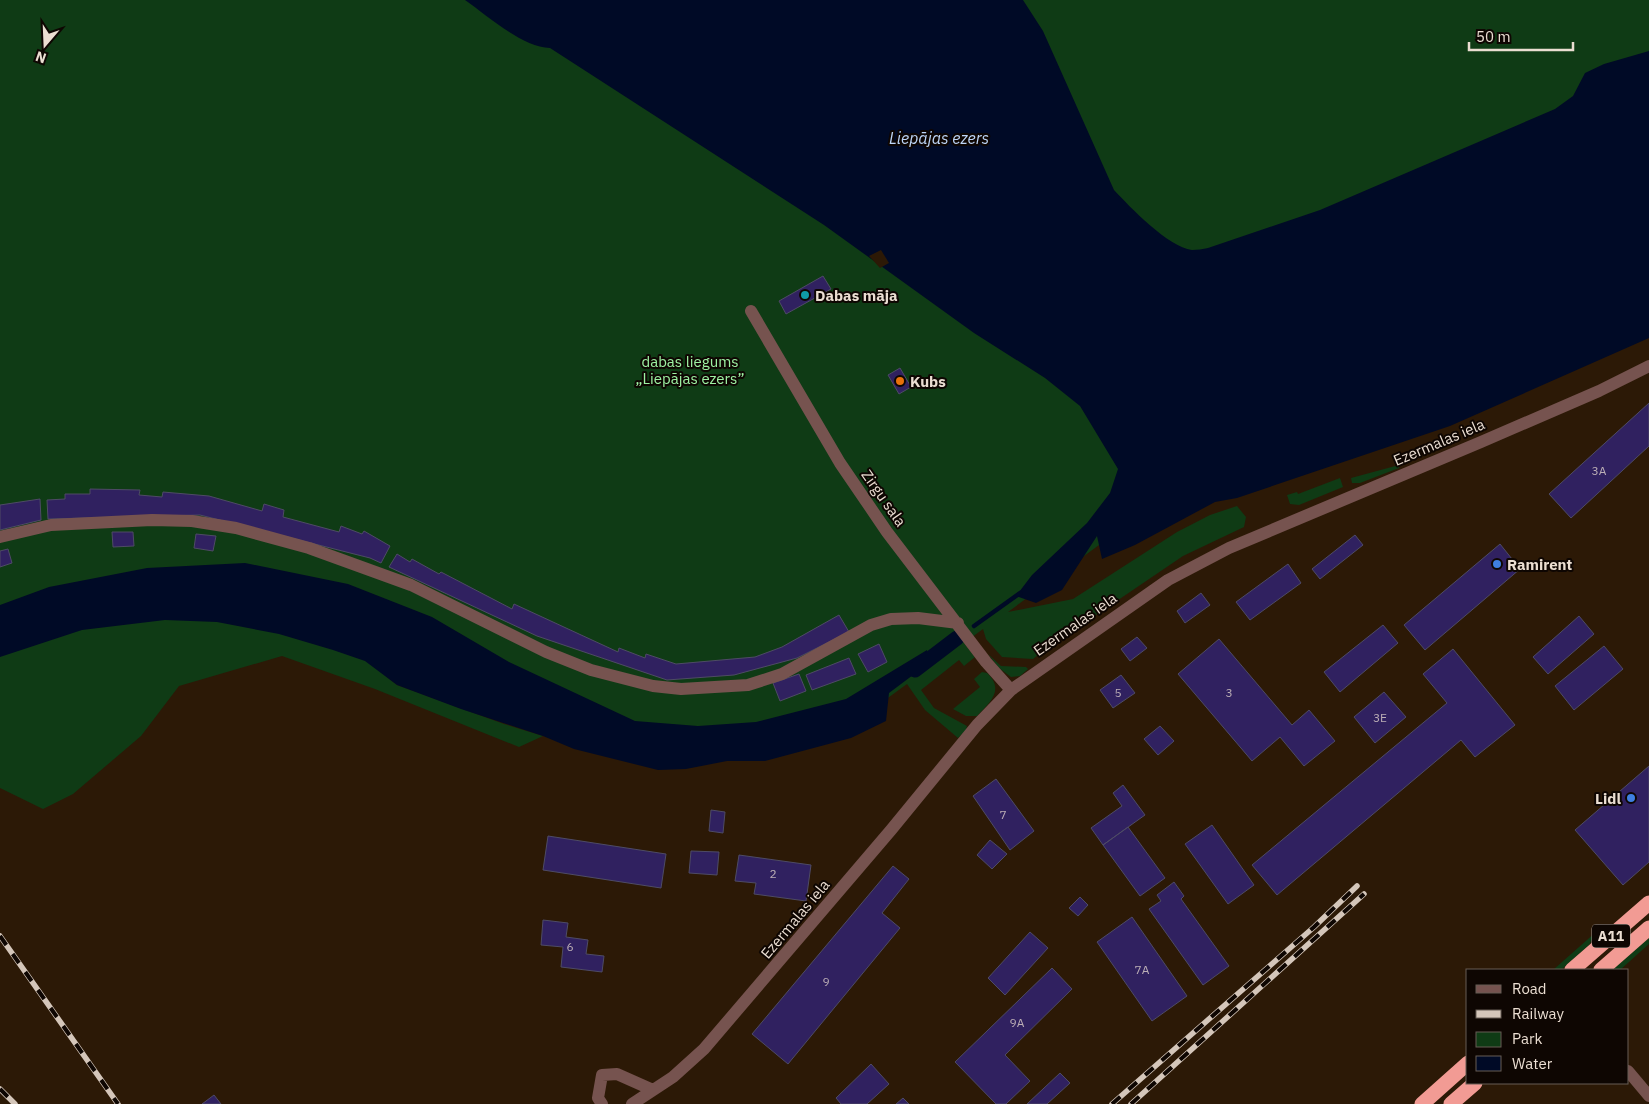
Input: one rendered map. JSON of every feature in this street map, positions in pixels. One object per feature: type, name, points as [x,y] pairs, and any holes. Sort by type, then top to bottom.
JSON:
[{"type":"highway","name":"A11","points":[[1573,969],[1649,903]]},
{"type":"highway","name":"A11","points":[[1602,969],[1649,928]]},
{"type":"highway","points":[[1422,1104],[1466,1065]]},
{"type":"highway","points":[[1451,1104],[1474,1084]]},
{"type":"street","name":"Zirgu sala","points":[[751,311],[840,463],[887,532],[986,662],[1011,690]]},
{"type":"street","name":"Ezermalas iela","points":[[632,1104],[673,1077],[704,1049],[891,830],[977,725],[1011,690],[1155,589],[1194,565],[1229,548],[1521,425],[1649,366]]},
{"type":"street","points":[[0,537],[51,525],[152,520],[192,521],[236,528],[309,548],[411,585],[546,652],[590,670],[653,686],[681,689],[748,685],[782,674],[872,625],[891,619],[918,618],[958,623]]},
{"type":"street","points":[[1629,1072],[1649,1096]]},
{"type":"street","points":[[602,1104],[598,1098],[602,1075],[617,1074],[653,1090]]},
{"type":"green space","name":"dabas liegums „Liepājas ezers”","points":[[0,0],[1649,0],[1649,273],[1178,487],[1008,612],[1073,599],[1177,532],[1210,515],[1237,506],[1246,517],[1244,527],[1183,556],[1071,632],[1065,626],[1049,641],[1051,645],[1033,659],[1002,657],[986,639],[983,629],[964,643],[975,657],[964,666],[959,660],[921,690],[934,708],[967,726],[966,730],[958,738],[925,710],[907,684],[870,711],[703,745],[387,677],[397,685],[504,724],[543,736],[519,747],[375,689],[282,656],[179,686],[141,736],[73,794],[43,809],[0,788]]},
{"type":"green space","points":[[1399,465],[1399,468],[1360,483],[1352,483],[1351,478]]},
{"type":"green space","points":[[1340,478],[1343,487],[1299,505],[1290,504],[1287,495],[1297,492],[1298,494]]},
{"type":"green space","points":[[988,654],[1001,666],[1026,667],[1028,669],[1020,676],[1011,677],[999,668]]},
{"type":"green space","points":[[982,672],[987,673],[995,685],[994,696],[991,701],[977,716],[966,716],[953,709],[980,687],[974,679]]},
{"type":"green space","points":[[1596,932],[1589,945],[1562,969],[1554,969]]},
{"type":"green space","points":[[1649,938],[1649,944],[1621,969],[1613,969]]},
{"type":"water","name":"Liepājas ezers","points":[[465,0],[1023,0],[1043,31],[1114,190],[1139,216],[1161,234],[1172,242],[1192,250],[1208,248],[1320,210],[1555,109],[1573,96],[1585,73],[1604,64],[1649,51],[1649,338],[1450,426],[1237,498],[1215,502],[1135,545],[1102,559],[1097,536],[1062,590],[1036,603],[1016,596],[1032,575],[1087,523],[1110,493],[1118,469],[1080,406],[1045,378],[974,333],[824,225],[550,48],[539,46],[517,37]]},
{"type":"water","points":[[245,563],[348,584],[432,617],[509,662],[635,721],[698,726],[756,722],[846,699],[927,650],[929,663],[889,693],[886,721],[851,738],[765,761],[727,761],[686,769],[658,770],[574,749],[543,736],[461,709],[397,685],[365,661],[333,650],[279,634],[217,622],[165,620],[82,630],[0,657],[0,605],[49,587],[147,568]]},
{"type":"pier","points":[[881,250],[889,263],[880,268],[869,256]]},
{"type":"building","name":"Dabas māja","points":[[823,276],[831,289],[786,314],[779,301]]},
{"type":"building","name":"Kubs","points":[[900,368],[911,387],[899,394],[888,375]]},
{"type":"building","points":[[1649,403],[1649,446],[1571,518],[1549,494]]},
{"type":"building","points":[[90,489],[140,490],[139,495],[162,497],[163,492],[209,496],[262,511],[264,504],[284,510],[283,517],[339,532],[341,526],[362,534],[364,531],[390,546],[381,563],[370,558],[200,515],[48,519],[47,500],[65,499],[65,494],[90,494]]},
{"type":"building","points":[[40,499],[41,520],[0,530],[0,505]]},
{"type":"building","points":[[112,532],[133,532],[134,546],[113,547]]},
{"type":"building","points":[[196,534],[216,536],[213,551],[194,548]]},
{"type":"building","points":[[1355,535],[1363,545],[1320,579],[1312,569]]},
{"type":"building","points":[[1500,544],[1520,569],[1425,650],[1404,625]]},
{"type":"building","points":[[8,549],[12,563],[0,567],[0,551]]},
{"type":"building","points":[[397,554],[410,562],[412,559],[439,574],[441,572],[512,609],[514,604],[618,652],[619,648],[645,658],[646,654],[676,664],[755,657],[782,647],[839,615],[849,632],[797,658],[734,675],[667,680],[537,636],[389,567]]},
{"type":"building","points":[[1288,564],[1301,583],[1250,620],[1236,602]]},
{"type":"building","points":[[1201,593],[1210,605],[1185,623],[1177,611]]},
{"type":"building","points":[[1579,616],[1594,634],[1548,674],[1533,657]]},
{"type":"building","points":[[1383,625],[1398,643],[1340,692],[1324,672]]},
{"type":"building","points":[[1137,637],[1147,648],[1130,661],[1121,649]]},
{"type":"building","points":[[1219,639],[1292,725],[1309,710],[1335,741],[1304,766],[1280,737],[1252,761],[1178,674]]},
{"type":"building","points":[[879,644],[887,662],[868,672],[858,654]]},
{"type":"building","points":[[1604,646],[1623,669],[1574,710],[1555,686]]},
{"type":"building","points":[[1453,649],[1515,725],[1475,757],[1461,740],[1277,895],[1252,865],[1447,703],[1423,674]]},
{"type":"building","points":[[849,658],[856,674],[812,690],[806,675]]},
{"type":"building","points":[[799,674],[806,691],[780,701],[773,683]]},
{"type":"building","points":[[1121,675],[1135,693],[1113,708],[1100,690]]},
{"type":"building","points":[[1384,692],[1406,717],[1375,743],[1354,717]]},
{"type":"building","points":[[1160,726],[1174,741],[1158,755],[1144,739]]},
{"type":"building","name":"Lidl","points":[[1649,766],[1649,862],[1623,885],[1575,830]]},
{"type":"building","points":[[996,779],[1034,831],[1010,850],[973,796]]},
{"type":"building","points":[[1123,785],[1145,815],[1103,845],[1091,828],[1122,806],[1113,793]]},
{"type":"building","points":[[711,810],[725,812],[723,833],[709,831]]},
{"type":"building","points":[[1212,825],[1254,885],[1228,904],[1185,844]]},
{"type":"building","points":[[1128,827],[1165,878],[1140,896],[1103,845]]},
{"type":"building","points":[[548,836],[666,854],[661,888],[543,870]]},
{"type":"building","points":[[990,840],[1007,854],[992,869],[977,855]]},
{"type":"building","points":[[691,851],[719,852],[717,875],[689,873]]},
{"type":"building","points":[[739,855],[811,865],[806,901],[754,894],[756,883],[735,881]]},
{"type":"building","points":[[893,866],[909,879],[882,913],[900,928],[788,1064],[752,1034]]},
{"type":"building","points":[[1174,882],[1184,896],[1181,899],[1229,966],[1203,985],[1149,909],[1161,901],[1157,895]]},
{"type":"building","points":[[1080,897],[1088,905],[1078,916],[1069,908]]},
{"type":"building","points":[[1132,917],[1187,996],[1152,1021],[1097,942]]},
{"type":"building","points":[[543,920],[568,923],[566,937],[588,940],[586,954],[604,956],[602,972],[561,967],[563,947],[541,945]]},
{"type":"building","points":[[1030,932],[1048,948],[1005,995],[988,978]]},
{"type":"building","points":[[1052,968],[1072,989],[1005,1055],[1030,1081],[1006,1104],[996,1104],[955,1062]]},
{"type":"building","points":[[871,1064],[889,1084],[867,1104],[841,1104],[836,1098]]},
{"type":"building","points":[[1060,1073],[1070,1083],[1047,1104],[1027,1104]]},
{"type":"building","points":[[214,1095],[221,1104],[202,1104]]},
{"type":"building","points":[[903,1098],[909,1104],[896,1104]]},
{"type":"waterway","points":[[974,626],[1020,593]]},
{"type":"waterway","points":[[915,670],[957,638]]},
{"type":"railway","points":[[1112,1104],[1314,927],[1357,886]]},
{"type":"railway","points":[[1131,1104],[1364,894]]},
{"type":"railway","points":[[0,936],[118,1104]]},
{"type":"railway","points":[[0,1089],[15,1104]]},
{"type":"place","name":"Dabas māja","points":[[805,295]]},
{"type":"place","name":"Kubs","points":[[900,381]]},
{"type":"place","name":"Ramirent","points":[[1497,564]]},
{"type":"place","name":"Lidl","points":[[1631,798]]}]
